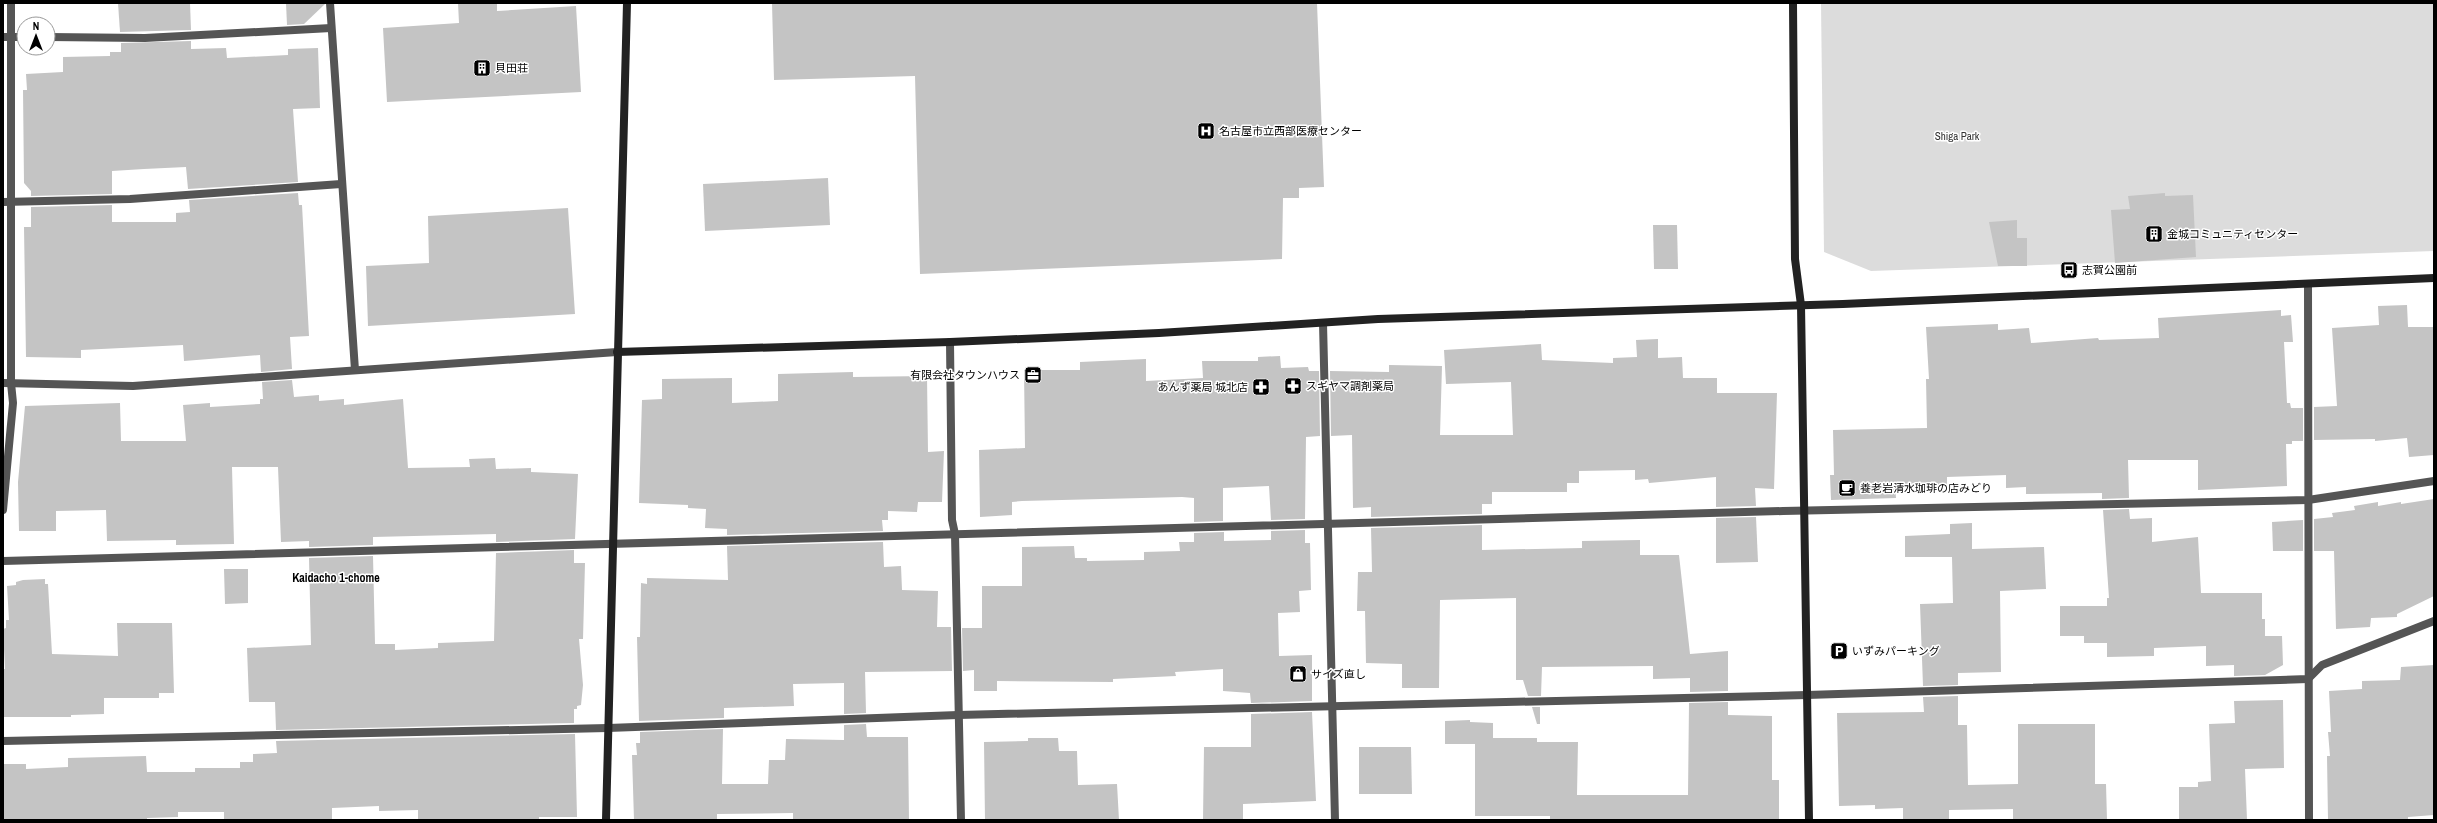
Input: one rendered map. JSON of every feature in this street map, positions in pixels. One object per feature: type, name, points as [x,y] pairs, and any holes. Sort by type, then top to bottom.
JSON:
[{"type":"street","points":[[3,510],[13,403],[7,383],[7,37],[11,3]]},
{"type":"street","points":[[330,3],[341,184],[355,370]]},
{"type":"street","points":[[606,820],[627,3]]},
{"type":"street","points":[[1793,3],[1795,259],[1801,305],[1803,512],[1809,820]]},
{"type":"street","points":[[56,37],[144,38],[331,28]]},
{"type":"street","points":[[7,202],[130,199],[341,184]]},
{"type":"street","points":[[7,383],[133,386],[617,352],[950,342],[1323,323],[1393,318],[1801,305],[2308,285],[2434,278]]},
{"type":"street","points":[[2308,285],[2309,820]]},
{"type":"street","points":[[1323,323],[1335,820]]},
{"type":"street","points":[[950,342],[952,520],[955,534],[961,820]]},
{"type":"street","points":[[3,562],[955,534],[1328,526],[1803,512],[2308,500],[2434,481]]},
{"type":"street","points":[[3,741],[608,728],[958,716],[1807,695],[2308,679],[2322,665],[2434,621]]},
{"type":"green space","name":"Shiga Park","points":[[1821,3],[2434,3],[2434,251],[1871,271],[1824,252]]},
{"type":"building","points":[[118,3],[190,3],[191,30],[120,32]]},
{"type":"building","points":[[286,3],[325,4],[304,24],[287,25]]},
{"type":"building","name":"貝田荘","points":[[458,3],[497,3],[497,11],[576,6],[581,92],[387,102],[383,28],[459,23]]},
{"type":"building","name":"名古屋市立西部医療センター","points":[[772,3],[1317,3],[1324,187],[1299,188],[1299,198],[1283,198],[1282,259],[920,274],[915,76],[774,80]]},
{"type":"building","points":[[191,41],[191,49],[226,48],[227,58],[288,55],[288,49],[318,48],[320,108],[293,109],[298,182],[188,189],[186,167],[144,169],[112,171],[112,194],[31,196],[31,191],[24,183],[23,90],[27,90],[26,74],[63,72],[63,57],[110,56],[110,52],[121,52],[121,43]]},
{"type":"building","points":[[828,178],[830,225],[705,231],[703,184]]},
{"type":"building","points":[[298,193],[299,205],[302,205],[309,336],[290,337],[292,369],[261,372],[260,355],[184,361],[183,345],[81,350],[81,358],[26,357],[24,227],[31,227],[31,207],[112,205],[112,222],[176,222],[176,213],[190,212],[189,200]]},
{"type":"building","name":"金城コミュニティセンター","points":[[2165,193],[2165,196],[2193,195],[2196,257],[2115,263],[2111,210],[2130,209],[2128,196]]},
{"type":"building","points":[[568,208],[575,314],[368,326],[366,266],[429,263],[428,216]]},
{"type":"building","points":[[2017,220],[2017,238],[2027,238],[2027,266],[1998,266],[1989,222]]},
{"type":"building","points":[[1653,225],[1677,225],[1678,269],[1654,269]]},
{"type":"building","points":[[2407,305],[2408,327],[2434,327],[2434,455],[2409,457],[2407,438],[2375,441],[2375,439],[2314,440],[2314,407],[2337,406],[2332,328],[2379,325],[2378,306]]},
{"type":"building","points":[[2281,310],[2281,316],[2291,315],[2293,342],[2284,342],[2287,403],[2290,403],[2291,408],[2303,408],[2303,441],[2292,441],[2292,444],[2286,444],[2287,486],[2198,490],[2198,460],[2128,460],[2129,498],[2102,499],[2102,493],[2026,494],[2026,487],[2006,488],[2006,475],[1947,477],[1947,486],[1895,485],[1896,498],[1831,500],[1830,475],[1834,475],[1833,430],[1927,428],[1926,379],[1929,379],[1926,327],[1998,324],[1998,330],[2029,328],[2031,343],[2098,338],[2099,340],[2159,338],[2158,318]]},
{"type":"building","points":[[1658,339],[1658,358],[1682,357],[1683,378],[1717,378],[1717,393],[1777,393],[1774,489],[1755,488],[1756,506],[1716,507],[1716,477],[1649,483],[1648,479],[1635,480],[1635,470],[1579,471],[1579,483],[1567,483],[1567,492],[1492,492],[1492,504],[1482,504],[1482,514],[1371,517],[1371,507],[1353,508],[1352,435],[1331,436],[1330,371],[1389,372],[1389,365],[1442,366],[1440,435],[1513,435],[1511,382],[1446,384],[1444,350],[1541,344],[1542,360],[1613,363],[1613,358],[1637,357],[1636,340]]},
{"type":"building","points":[[1280,356],[1281,368],[1308,367],[1309,371],[1319,371],[1320,436],[1306,437],[1305,519],[1271,520],[1269,486],[1223,488],[1223,521],[1194,522],[1194,498],[1182,497],[1022,501],[1012,502],[1012,515],[980,517],[979,450],[1025,448],[1024,370],[1080,370],[1080,362],[1146,359],[1146,381],[1203,378],[1202,361],[1258,361],[1258,357]]},
{"type":"building","points":[[853,372],[853,377],[927,376],[928,452],[944,451],[942,502],[918,502],[917,512],[888,511],[888,520],[882,520],[883,531],[727,535],[727,529],[705,528],[706,509],[688,508],[688,505],[639,503],[642,400],[662,399],[662,379],[732,378],[732,403],[778,401],[778,374]]},
{"type":"building","points":[[292,380],[294,397],[319,395],[319,401],[344,399],[344,405],[403,399],[408,468],[470,467],[469,459],[495,458],[496,469],[531,468],[531,472],[578,474],[575,539],[496,542],[496,534],[373,537],[373,545],[309,547],[309,541],[281,542],[278,467],[232,467],[234,544],[176,545],[176,540],[107,541],[106,510],[56,511],[56,531],[19,531],[18,482],[25,406],[120,403],[121,441],[186,441],[183,405],[210,403],[210,407],[260,404],[260,399],[263,399],[262,382]]},
{"type":"building","points":[[2434,499],[2434,596],[2397,614],[2397,617],[2371,618],[2370,627],[2336,629],[2334,551],[2314,551],[2314,519],[2333,517],[2332,513],[2355,510],[2354,506],[2378,502],[2378,506]]},
{"type":"building","points":[[2129,509],[2130,519],[2152,518],[2152,542],[2198,537],[2201,593],[2262,593],[2262,619],[2265,619],[2265,636],[2282,636],[2283,665],[2265,675],[2234,676],[2234,665],[2206,666],[2206,646],[2154,648],[2154,656],[2107,657],[2107,643],[2084,643],[2084,636],[2060,636],[2060,606],[2107,606],[2107,598],[2109,598],[2103,510]]},
{"type":"building","points":[[1756,517],[1758,562],[1716,563],[1716,518]]},
{"type":"building","points":[[2303,520],[2303,551],[2273,551],[2272,522]]},
{"type":"building","points":[[1972,523],[1972,549],[2044,547],[2046,589],[2000,591],[2001,672],[1958,673],[1958,685],[1923,686],[1920,604],[1953,603],[1952,557],[1905,557],[1905,536],[1950,534],[1950,524]]},
{"type":"building","points":[[1482,525],[1482,550],[1582,548],[1582,541],[1640,540],[1640,555],[1679,555],[1690,654],[1728,651],[1728,691],[1690,692],[1690,678],[1653,679],[1653,666],[1542,667],[1541,696],[1528,696],[1523,680],[1516,680],[1516,598],[1440,600],[1439,688],[1402,688],[1402,664],[1366,663],[1365,611],[1357,611],[1358,572],[1372,572],[1371,528]]},
{"type":"building","points":[[1305,530],[1305,543],[1310,543],[1311,590],[1299,591],[1300,612],[1278,613],[1279,656],[1312,655],[1312,701],[1251,703],[1250,693],[1223,691],[1223,669],[1175,672],[1176,676],[1113,679],[1113,682],[997,681],[997,691],[974,691],[974,670],[963,671],[962,628],[982,628],[982,586],[1022,586],[1022,547],[1074,546],[1075,558],[1087,558],[1087,561],[1144,560],[1144,552],[1180,551],[1179,542],[1194,542],[1194,533],[1224,532],[1224,541],[1271,540],[1271,531]]},
{"type":"building","points":[[883,542],[884,567],[901,566],[902,590],[938,591],[937,627],[951,627],[952,671],[865,672],[866,713],[844,714],[844,683],[793,684],[794,706],[724,708],[724,718],[639,721],[637,637],[640,637],[641,583],[647,584],[647,578],[728,580],[727,546]]},
{"type":"building","points":[[574,550],[574,563],[585,563],[583,639],[579,639],[583,685],[581,705],[577,706],[577,709],[574,709],[574,723],[276,730],[275,702],[249,702],[247,648],[311,645],[309,558],[373,556],[375,644],[395,644],[395,650],[438,648],[438,643],[494,641],[496,553]]},
{"type":"building","points":[[224,569],[248,569],[248,603],[225,604]]},
{"type":"building","points":[[45,579],[45,584],[48,584],[52,654],[118,656],[117,623],[172,623],[174,693],[159,693],[159,698],[104,698],[104,714],[71,715],[71,717],[3,717],[3,669],[5,669],[3,629],[6,628],[6,620],[9,620],[7,586],[16,585],[16,582],[23,580]]},
{"type":"building","points":[[2434,665],[2434,815],[2408,817],[2408,820],[2328,820],[2327,756],[2330,756],[2328,732],[2331,732],[2329,691],[2362,689],[2362,681],[2400,680],[2401,667]]},
{"type":"building","points":[[1958,696],[1958,725],[1967,725],[1968,785],[2018,784],[2018,724],[2095,724],[2095,784],[2106,784],[2107,820],[2013,820],[2013,809],[1949,810],[1949,820],[1903,820],[1903,808],[1875,809],[1875,805],[1839,806],[1837,713],[1924,712],[1923,697]]},
{"type":"building","points":[[2283,700],[2284,768],[2245,769],[2247,820],[2179,820],[2179,787],[2198,787],[2198,782],[2211,781],[2209,724],[2235,723],[2234,701]]},
{"type":"building","points":[[1728,702],[1728,715],[1772,716],[1772,780],[1779,780],[1779,820],[1550,820],[1550,816],[1475,816],[1475,744],[1445,744],[1445,721],[1470,720],[1470,722],[1493,723],[1493,738],[1537,738],[1537,742],[1578,742],[1577,795],[1688,795],[1689,703]]},
{"type":"building","points":[[1532,707],[1540,707],[1540,724],[1537,724]]},
{"type":"building","points":[[1312,712],[1316,801],[1243,804],[1243,820],[1203,820],[1204,747],[1251,747],[1251,714]]},
{"type":"building","points":[[866,724],[867,737],[908,737],[909,820],[793,820],[793,813],[717,814],[717,820],[634,820],[632,755],[637,755],[636,743],[640,743],[640,732],[723,729],[722,784],[768,784],[769,760],[785,760],[786,739],[844,740],[844,725]]},
{"type":"building","points":[[575,734],[577,817],[539,817],[539,820],[418,820],[418,810],[379,811],[379,806],[332,808],[332,820],[224,820],[224,812],[178,812],[178,817],[147,818],[147,820],[3,820],[3,764],[26,764],[26,769],[68,767],[68,758],[146,756],[147,772],[195,772],[195,768],[240,768],[240,762],[253,762],[253,754],[277,753],[276,741]]},
{"type":"building","points":[[1028,738],[1058,738],[1059,751],[1077,751],[1078,785],[1117,784],[1119,820],[985,820],[984,742],[1028,741]]},
{"type":"building","points":[[1359,747],[1411,747],[1412,794],[1359,794]]},
{"type":"place","name":"貝田荘","points":[[482,68]]},
{"type":"place","name":"名古屋市立西部医療センター","points":[[1206,131]]},
{"type":"place","name":"金城コミュニティセンター","points":[[2154,234]]},
{"type":"place","name":"志賀公園前","points":[[2069,270]]},
{"type":"place","name":"有限会社タウンハウス","points":[[1033,375]]},
{"type":"place","name":"スギヤマ調剤薬局","points":[[1293,386]]},
{"type":"place","name":"あんず薬局 城北店","points":[[1261,387]]},
{"type":"place","name":"養老岩清水珈琲の店みどり","points":[[1847,488]]},
{"type":"place","name":"いずみパーキング","points":[[1839,651]]},
{"type":"place","name":"サイズ直し","points":[[1298,674]]},
{"type":"district","name":"Kaidacho 1-chome","points":[[336,578]]}]
